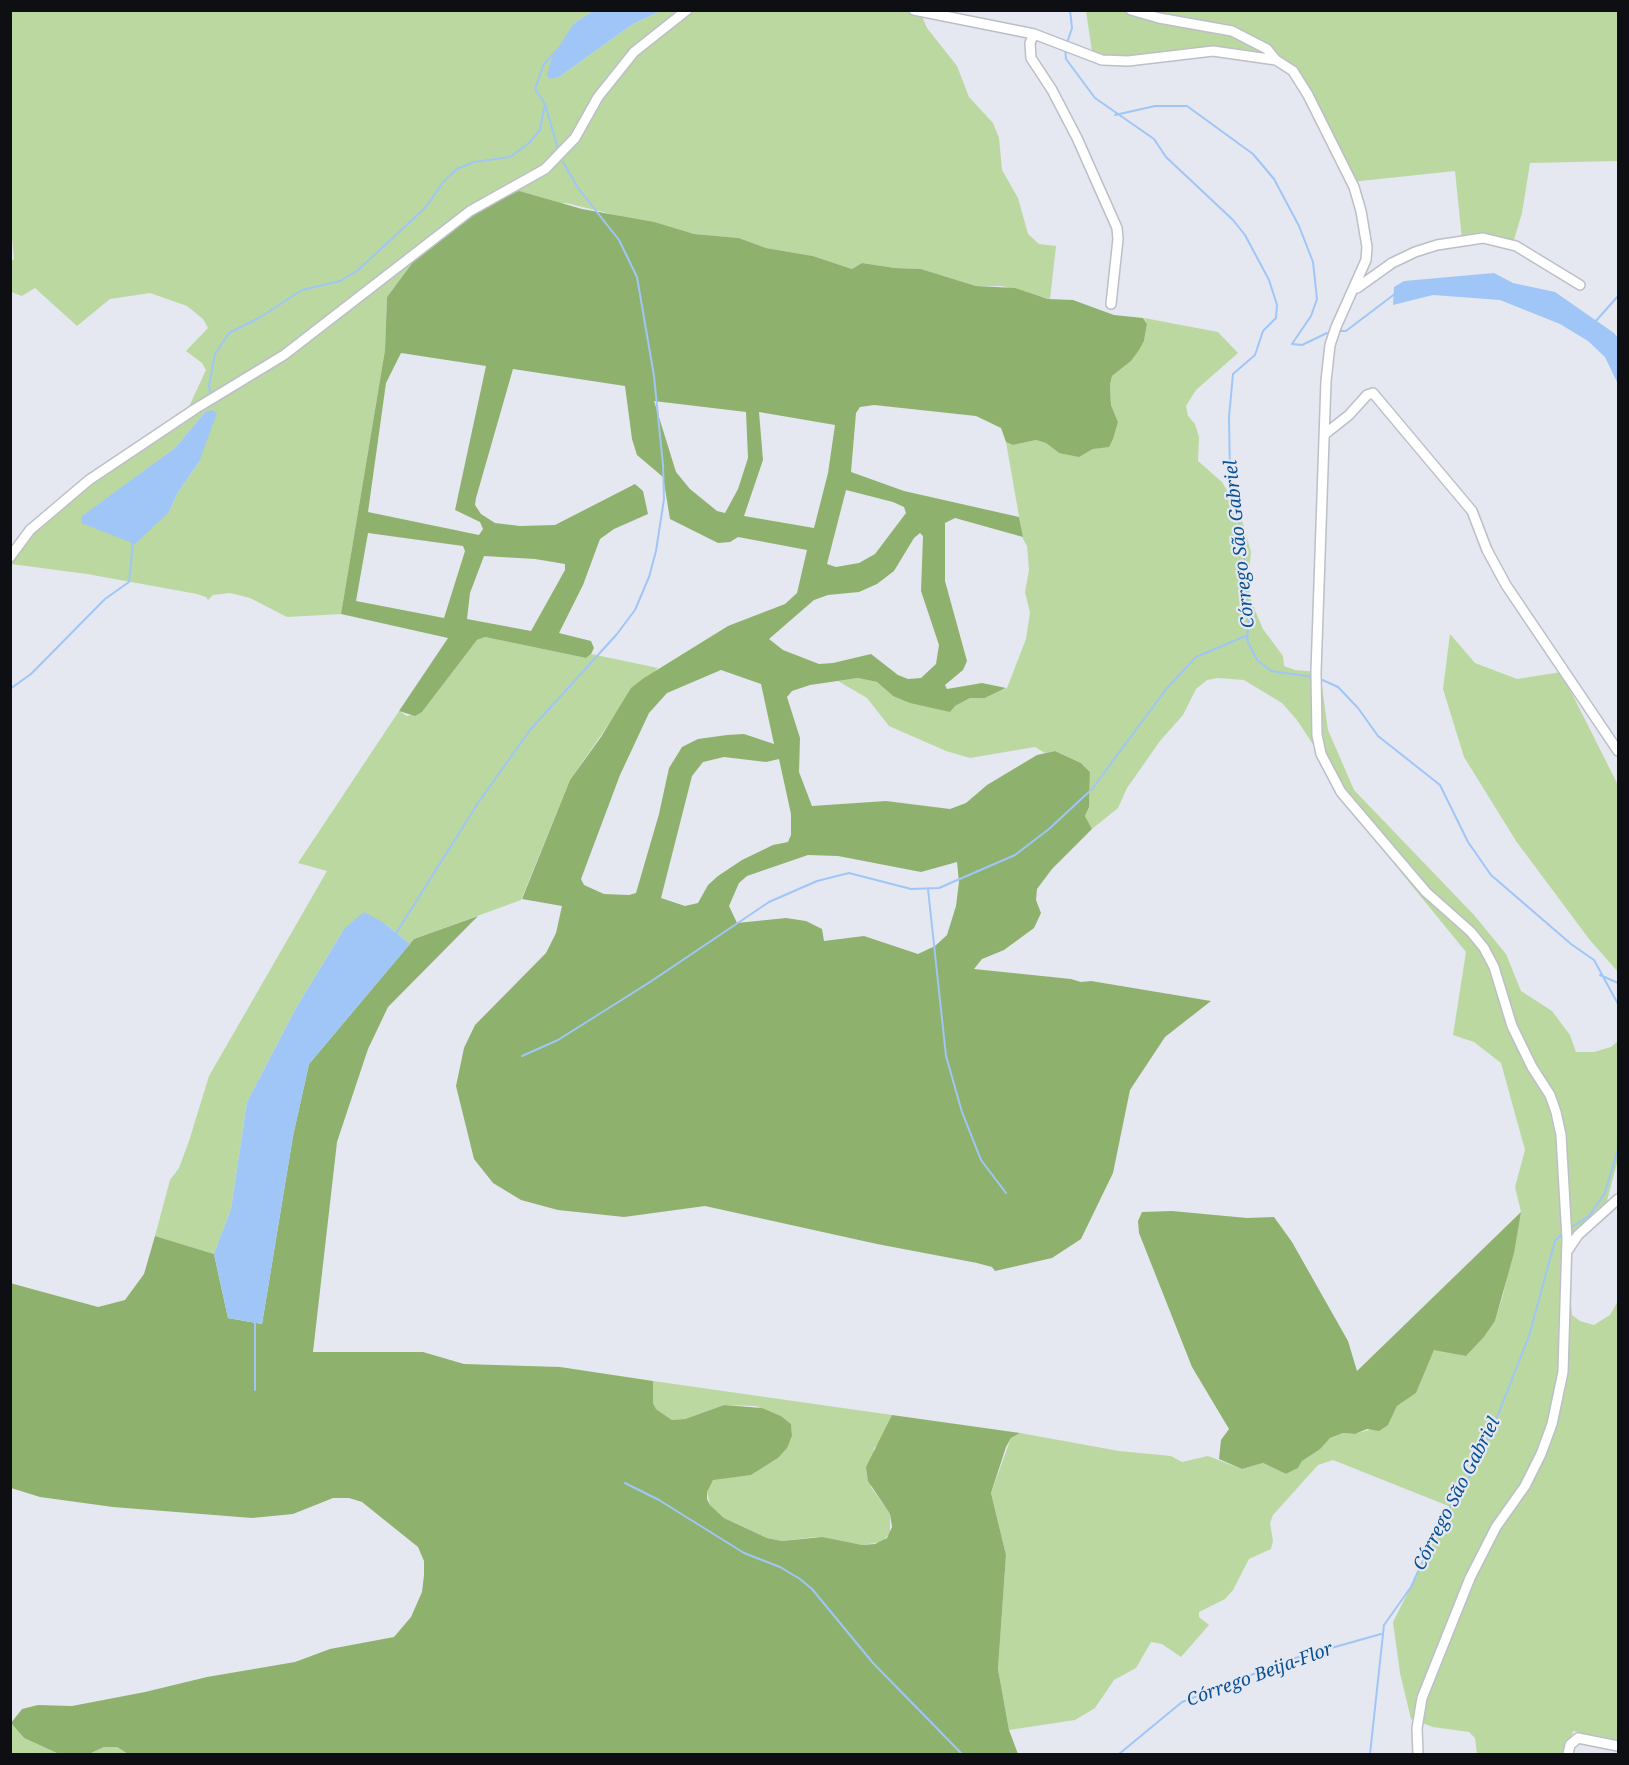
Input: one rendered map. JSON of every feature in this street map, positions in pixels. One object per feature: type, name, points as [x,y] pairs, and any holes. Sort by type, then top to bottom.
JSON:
[{"type":"street","points":[[10,557],[30,530],[89,480],[195,409],[284,355],[470,212],[545,170],[574,138],[598,97],[628,60],[655,33],[687,10]]},
{"type":"street","points":[[914,10],[1034,34],[1086,56],[1115,61],[1213,51],[1276,60]]},
{"type":"street","points":[[1131,10],[1159,18],[1232,31],[1267,49],[1276,60],[1293,71],[1302,85],[1354,187],[1367,247],[1360,277],[1343,308],[1330,345],[1326,381],[1316,677],[1317,735],[1329,773],[1341,792],[1426,892],[1471,932],[1484,948],[1494,968],[1512,1026],[1532,1067],[1550,1095],[1556,1112],[1562,1146],[1567,1251],[1563,1372],[1552,1424],[1541,1454],[1524,1486],[1496,1527],[1470,1578],[1422,1698],[1417,1728],[1418,1753]]},
{"type":"street","points":[[1034,34],[1030,43],[1031,58],[1052,90],[1077,138],[1117,228],[1118,239],[1111,304]]},
{"type":"street","points":[[1353,291],[1392,263],[1415,252],[1437,245],[1483,238],[1516,246],[1580,285]]},
{"type":"street","points":[[1325,434],[1349,415],[1367,395],[1373,393],[1472,511],[1487,550],[1506,585],[1618,751]]},
{"type":"street","points":[[1567,1251],[1578,1235],[1618,1199]]},
{"type":"street","points":[[1568,1755],[1570,1745],[1578,1738],[1618,1746]]},
{"type":"green space","points":[[11,11],[593,11],[573,24],[562,43],[559,77],[633,24],[661,11],[923,11],[921,14],[927,28],[957,66],[969,97],[993,123],[999,138],[1002,170],[1018,198],[1028,234],[1039,244],[1056,246],[1050,299],[1002,286],[976,286],[921,269],[862,263],[852,269],[813,256],[766,248],[739,238],[694,234],[566,203],[462,221],[416,258],[387,297],[385,350],[341,614],[287,617],[250,598],[230,593],[213,595],[208,600],[197,594],[87,574],[11,564],[31,525],[186,413],[206,370],[202,363],[186,351],[208,328],[203,319],[187,306],[150,293],[110,299],[77,326],[35,288],[22,296],[11,292],[11,262],[14,259],[10,215]],"holes":[[[205,412],[199,462],[178,492],[169,512],[153,524],[83,516],[175,448]]]},
{"type":"green space","points":[[1086,11],[1618,11],[1618,161],[1530,163],[1522,213],[1513,243],[1493,235],[1462,239],[1455,171],[1351,182],[1295,76],[1283,65],[1212,52],[1103,57],[1092,51]]},
{"type":"green space","points":[[519,191],[582,209],[654,222],[694,234],[739,238],[766,248],[813,256],[852,269],[862,263],[921,269],[976,286],[1015,288],[1048,299],[1073,300],[1114,315],[1143,318],[1147,324],[1144,341],[1139,350],[1131,361],[1112,376],[1111,405],[1118,422],[1109,447],[1093,449],[1079,457],[1059,453],[1046,443],[1036,440],[1013,445],[1006,442],[1001,428],[976,416],[874,405],[860,407],[856,413],[851,472],[904,491],[1019,517],[1023,537],[955,518],[945,523],[945,581],[967,661],[963,670],[945,685],[947,689],[982,683],[1006,688],[985,698],[970,698],[955,706],[950,712],[910,703],[893,696],[877,682],[858,678],[810,685],[792,691],[787,697],[800,738],[799,772],[812,806],[886,801],[950,809],[966,803],[987,785],[1037,755],[1055,751],[1081,763],[1090,772],[1089,807],[1085,816],[1092,829],[1052,869],[1037,889],[1036,900],[1041,913],[1034,928],[1004,950],[982,959],[974,969],[1081,982],[1091,981],[1211,1001],[1165,1037],[1130,1090],[1113,1173],[1081,1239],[1052,1258],[995,1271],[992,1267],[977,1263],[877,1244],[705,1206],[624,1217],[558,1210],[521,1200],[493,1183],[474,1159],[456,1086],[464,1048],[475,1025],[546,953],[556,933],[562,906],[522,899],[570,780],[601,737],[631,688],[728,626],[785,604],[797,593],[807,550],[738,537],[730,542],[718,543],[670,519],[663,477],[637,455],[632,439],[625,386],[513,369],[476,498],[475,505],[481,514],[495,523],[520,526],[555,525],[635,484],[643,491],[648,514],[614,529],[600,539],[583,585],[559,633],[591,641],[594,648],[586,658],[485,637],[477,640],[422,712],[415,716],[399,711],[448,638],[341,614],[385,350],[387,297],[416,258],[488,204]],"holes":[[[401,353],[486,366],[455,510],[480,522],[483,529],[479,535],[368,512],[386,383]],[[654,401],[746,412],[748,458],[738,489],[725,513],[717,511],[690,489],[676,472]],[[759,412],[835,425],[828,473],[814,528],[744,516],[763,460]],[[846,490],[893,502],[904,507],[906,513],[875,554],[859,563],[836,567],[827,564]],[[368,533],[463,546],[465,551],[444,618],[356,601]],[[920,533],[923,536],[921,591],[939,645],[936,664],[921,678],[908,679],[898,675],[871,654],[819,664],[783,650],[769,639],[814,600],[828,595],[859,592],[877,584],[894,571],[914,538]],[[484,556],[535,559],[565,564],[565,570],[531,631],[467,619],[470,593]],[[721,670],[761,684],[774,744],[744,734],[698,739],[682,747],[669,768],[659,814],[636,893],[604,894],[584,885],[581,879],[620,775],[649,713],[667,693]],[[724,757],[766,762],[779,759],[791,814],[791,835],[788,842],[773,845],[742,860],[718,876],[708,885],[698,903],[685,906],[661,898],[692,776],[703,762]],[[808,855],[838,856],[921,872],[957,862],[959,882],[956,906],[947,935],[935,946],[918,954],[864,936],[824,941],[822,929],[806,921],[786,918],[737,923],[729,906],[739,883],[747,876]]]},
{"type":"green space","points":[[1144,318],[1218,332],[1238,353],[1196,390],[1186,406],[1188,416],[1195,424],[1199,437],[1198,461],[1222,482],[1240,513],[1251,552],[1248,583],[1251,601],[1263,629],[1283,656],[1284,666],[1295,670],[1320,672],[1328,730],[1354,790],[1474,915],[1506,954],[1521,991],[1552,1011],[1570,1035],[1576,1052],[1594,1052],[1611,1047],[1618,1041],[1618,1159],[1607,1201],[1585,1221],[1574,1237],[1569,1280],[1572,1315],[1580,1321],[1594,1325],[1610,1315],[1618,1301],[1618,1741],[1573,1731],[1568,1754],[1477,1754],[1475,1738],[1469,1732],[1433,1727],[1411,1719],[1400,1673],[1393,1622],[1451,1507],[1333,1460],[1318,1465],[1273,1515],[1270,1523],[1273,1541],[1271,1549],[1249,1559],[1233,1590],[1225,1599],[1199,1612],[1199,1617],[1209,1625],[1181,1657],[1162,1644],[1151,1642],[1136,1668],[1114,1680],[1095,1708],[1075,1720],[1009,1730],[998,1669],[1006,1555],[991,1493],[1011,1438],[1020,1433],[1119,1451],[1171,1456],[1182,1462],[1208,1456],[1242,1469],[1263,1463],[1286,1474],[1298,1468],[1302,1461],[1330,1438],[1343,1433],[1354,1434],[1388,1425],[1397,1406],[1416,1393],[1434,1349],[1466,1356],[1484,1337],[1495,1321],[1503,1295],[1521,1212],[1515,1187],[1525,1150],[1501,1063],[1474,1042],[1453,1035],[1466,952],[1333,789],[1335,783],[1333,775],[1297,720],[1282,703],[1244,680],[1218,678],[1207,680],[1196,689],[1183,715],[1160,741],[1127,788],[1118,808],[1092,829],[1085,816],[1089,807],[1090,772],[1081,763],[1055,751],[1045,753],[1035,747],[970,758],[946,751],[889,726],[867,698],[838,681],[858,678],[877,682],[893,696],[955,706],[970,698],[985,698],[1007,688],[1026,639],[1030,613],[1025,592],[1029,570],[1027,546],[1023,539],[1006,442],[1013,445],[1036,440],[1046,443],[1059,453],[1086,453],[1109,446],[1118,422],[1111,405],[1112,376],[1131,361],[1144,341],[1147,324]]},
{"type":"green space","points":[[1450,634],[1475,663],[1517,679],[1561,672],[1618,785],[1618,972],[1589,939],[1516,841],[1464,757],[1443,689]]},
{"type":"green space","points":[[485,637],[586,658],[591,654],[658,668],[622,705],[570,780],[521,900],[414,939],[410,944],[384,923],[344,929],[296,1008],[247,1102],[231,1209],[214,1254],[155,1236],[170,1180],[179,1168],[209,1076],[327,871],[298,863],[399,711],[407,716],[422,712],[477,640]]},
{"type":"green space","points":[[478,916],[388,1007],[368,1049],[337,1142],[313,1352],[423,1352],[464,1364],[560,1367],[653,1381],[653,1403],[656,1409],[672,1420],[685,1419],[724,1405],[762,1408],[781,1416],[791,1424],[792,1436],[787,1448],[778,1458],[751,1475],[713,1480],[707,1492],[707,1499],[724,1518],[767,1538],[782,1541],[822,1537],[862,1545],[875,1544],[887,1538],[892,1527],[890,1514],[868,1481],[866,1467],[892,1415],[1020,1433],[1011,1438],[1006,1447],[991,1493],[1006,1555],[998,1669],[1009,1730],[1018,1754],[128,1754],[117,1747],[104,1747],[89,1754],[59,1754],[24,1738],[11,1723],[22,1709],[38,1705],[72,1706],[207,1677],[295,1662],[330,1649],[394,1637],[411,1617],[422,1592],[424,1561],[418,1547],[362,1502],[349,1498],[333,1498],[293,1514],[252,1518],[113,1507],[40,1497],[11,1488],[10,1283],[98,1307],[125,1300],[144,1274],[155,1236],[214,1254],[228,1318],[262,1324],[293,1136],[309,1064],[414,939]]},
{"type":"green space","points":[[1172,1211],[1247,1218],[1274,1217],[1292,1242],[1348,1341],[1357,1371],[1521,1212],[1514,1253],[1495,1321],[1484,1337],[1466,1356],[1434,1350],[1416,1393],[1397,1406],[1388,1425],[1379,1431],[1367,1429],[1355,1434],[1343,1433],[1330,1438],[1320,1449],[1302,1461],[1298,1468],[1286,1474],[1263,1463],[1242,1469],[1219,1459],[1221,1440],[1229,1429],[1192,1367],[1139,1233],[1138,1221],[1142,1212]]},
{"type":"green space","points":[[653,1381],[892,1415],[879,1445],[874,1448],[871,1487],[890,1514],[890,1533],[882,1542],[862,1545],[815,1537],[782,1541],[767,1538],[724,1518],[710,1505],[707,1492],[709,1485],[713,1480],[719,1478],[751,1475],[778,1458],[792,1437],[791,1424],[781,1416],[756,1406],[724,1405],[685,1419],[672,1420],[656,1409],[653,1403]]},
{"type":"green space","points":[[11,1723],[24,1738],[59,1754],[11,1754]]},
{"type":"green space","points":[[104,1747],[117,1747],[128,1754],[89,1754]]},
{"type":"water","points":[[593,11],[661,11],[633,24],[559,77],[549,79],[547,75],[552,58],[573,24]]},
{"type":"water","points":[[1494,273],[1513,283],[1555,292],[1614,333],[1618,338],[1618,384],[1605,357],[1588,341],[1560,324],[1500,300],[1433,295],[1393,305],[1394,287],[1404,281]]},
{"type":"water","points":[[212,410],[217,413],[199,462],[178,492],[169,512],[135,544],[81,523],[82,516],[175,448],[205,412]]},
{"type":"water","points":[[364,912],[384,923],[410,944],[309,1064],[293,1136],[262,1324],[228,1318],[214,1254],[231,1209],[247,1102],[296,1008],[344,929]]},
{"type":"waterway","name":"Córrego São Gabriel","points":[[1067,43],[1072,28],[1070,10]]},
{"type":"waterway","points":[[558,149],[545,104],[535,89],[544,64],[559,48]]},
{"type":"waterway","name":"Córrego São Gabriel","points":[[1065,48],[1066,59],[1095,98],[1154,139],[1166,157],[1233,220],[1245,235],[1269,280],[1277,305],[1276,318],[1263,331],[1255,355],[1233,374],[1229,417],[1230,474],[1243,545],[1245,587],[1249,611],[1247,640],[1257,660],[1271,671],[1313,677]]},
{"type":"waterway","points":[[210,392],[215,354],[229,333],[259,318],[302,290],[340,281],[357,271],[425,208],[444,181],[457,169],[474,162],[510,157],[529,143],[540,130],[545,104]]},
{"type":"waterway","points":[[1115,115],[1155,106],[1187,106],[1253,154],[1274,179],[1299,226],[1313,262],[1317,299],[1311,316],[1292,344],[1302,345],[1327,333]]},
{"type":"waterway","points":[[395,935],[478,803],[530,730],[617,634],[635,610],[649,577],[656,551],[664,499],[663,465],[654,376],[637,277],[619,240],[578,188],[563,162]]},
{"type":"waterway","points":[[1339,331],[1346,331],[1396,293]]},
{"type":"waterway","points":[[1595,322],[1618,296]]},
{"type":"waterway","points":[[10,689],[31,674],[105,599],[129,582],[133,541]]},
{"type":"waterway","points":[[522,1056],[558,1040],[650,982],[769,902],[817,881],[849,873],[911,889],[939,888],[1015,855],[1049,829],[1092,789],[1167,688],[1196,657],[1248,635]]},
{"type":"waterway","name":"Córrego São Gabriel","points":[[1318,678],[1338,687],[1358,708],[1378,736],[1440,785],[1468,842],[1491,875],[1571,944],[1594,960],[1618,1004]]},
{"type":"waterway","points":[[928,889],[946,1056],[962,1112],[981,1160],[1006,1193]]},
{"type":"waterway","points":[[1600,975],[1618,983]]},
{"type":"waterway","name":"Córrego São Gabriel","points":[[1569,1229],[1589,1216],[1605,1193],[1618,1149]]},
{"type":"waterway","name":"Córrego São Gabriel","points":[[1370,1754],[1384,1625],[1411,1587],[1440,1523],[1470,1476],[1494,1425],[1529,1336],[1555,1241],[1562,1234]]},
{"type":"waterway","points":[[255,1321],[255,1390]]},
{"type":"waterway","points":[[625,1483],[659,1500],[744,1553],[780,1567],[800,1579],[812,1589],[873,1663],[962,1754]]},
{"type":"waterway","name":"Córrego Beija-Flor","points":[[1119,1754],[1182,1702],[1292,1659],[1381,1634]]}]
